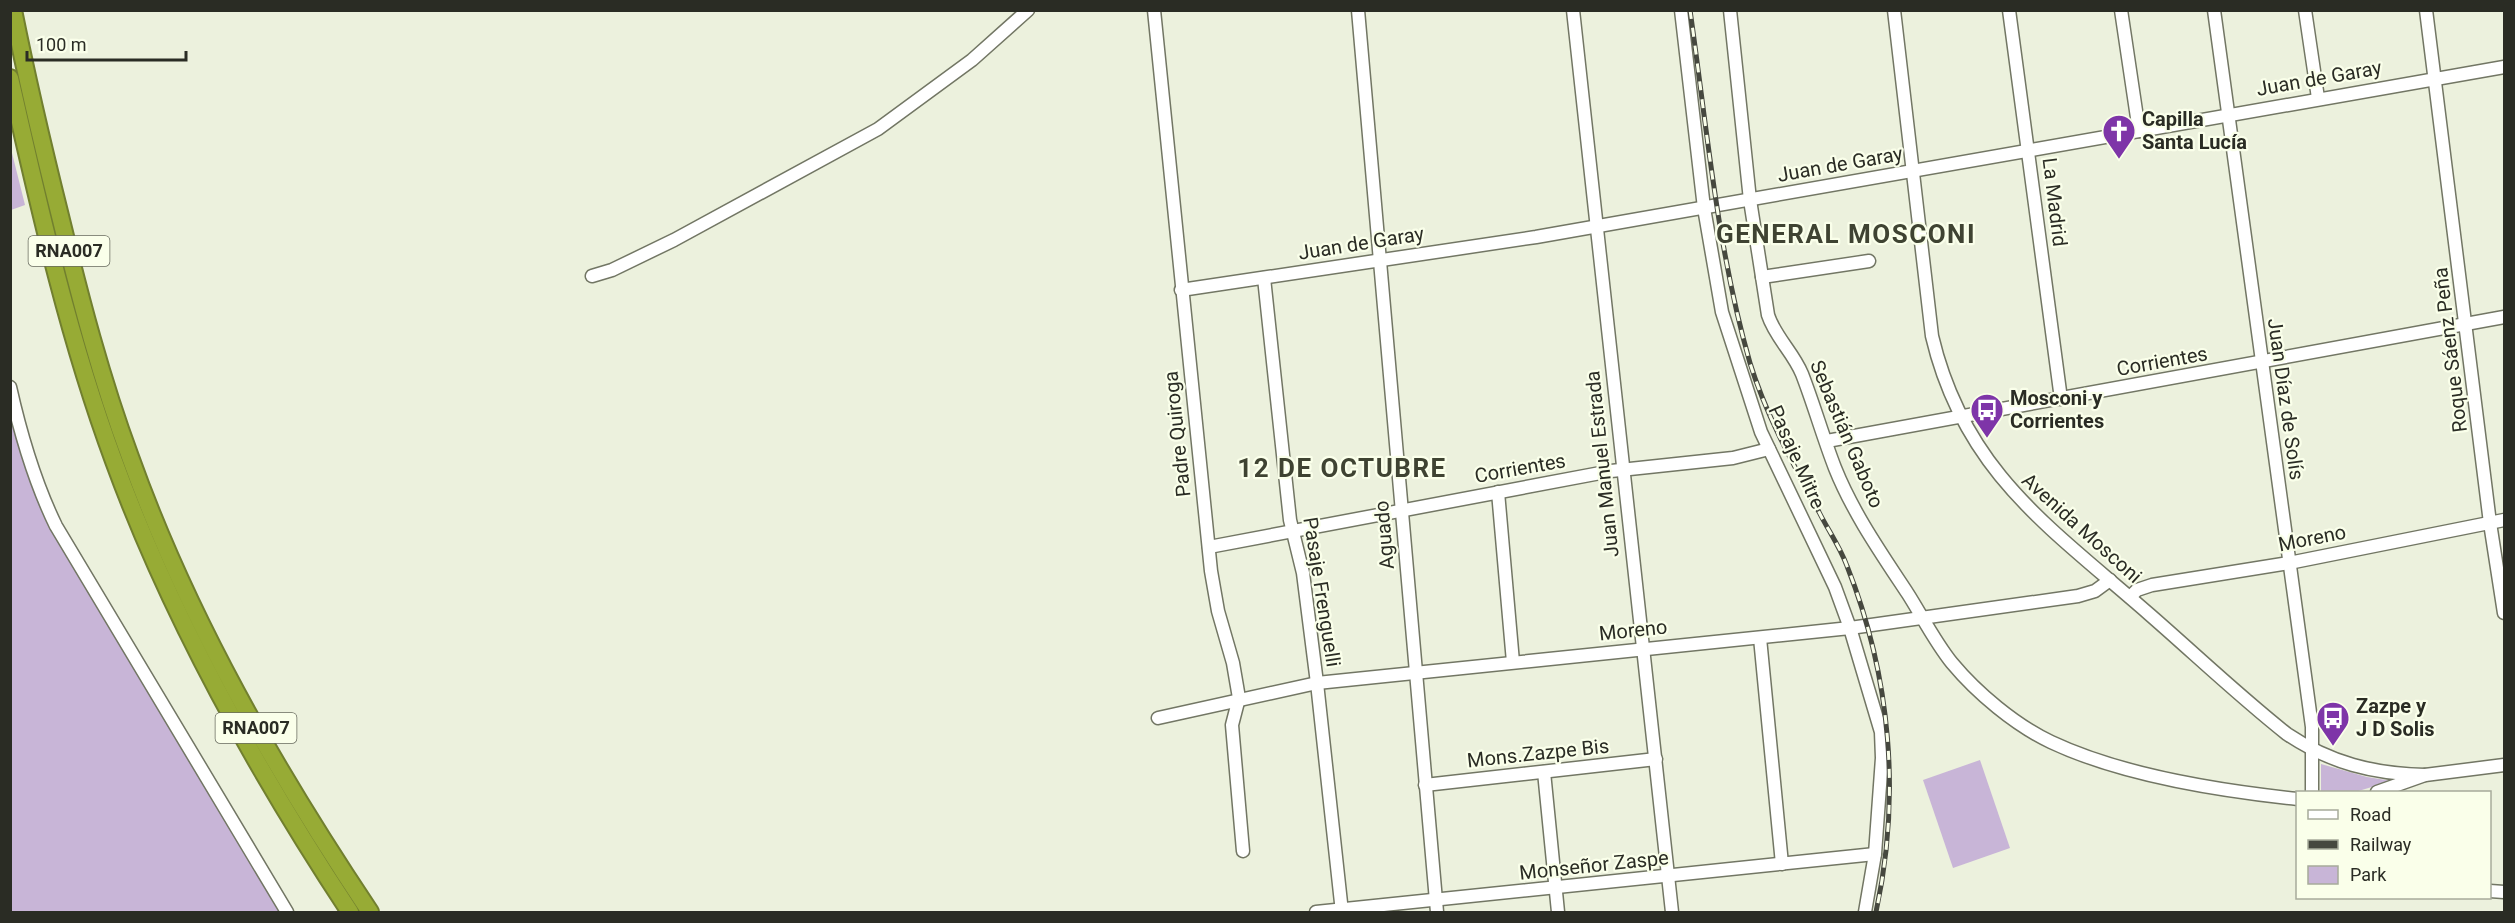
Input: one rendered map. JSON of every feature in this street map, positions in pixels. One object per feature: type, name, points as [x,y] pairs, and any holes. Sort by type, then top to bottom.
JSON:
[{"type":"highway","name":"RNA007","points":[[13,10],[79,290],[134,491]]},
{"type":"highway","name":"RNA007","points":[[10,78],[75,340],[104,435],[134,491],[221,697],[270,785],[350,912]]},
{"type":"highway","name":"RNA007","points":[[153,537],[229,680],[284,777],[370,912]]},
{"type":"street","points":[[592,276],[612,270],[674,240],[878,129],[972,60],[1028,10]]},
{"type":"street","name":"Padre Quiroga","points":[[1154,10],[1209,547],[1218,611],[1233,663],[1239,698],[1232,725],[1243,851]]},
{"type":"street","name":"Aguado","points":[[1358,10],[1436,907]]},
{"type":"street","name":"Juan Manuel Estrada","points":[[1573,10],[1624,471],[1641,649],[1656,759],[1672,912]]},
{"type":"street","name":"Pasaje Mitre","points":[[1681,10],[1704,208],[1722,312],[1769,449],[1830,577],[1850,628],[1881,732],[1882,758],[1875,854],[1864,912]]},
{"type":"street","name":"Sebastián Gaboto","points":[[1730,10],[1750,200],[1772,328],[1790,351],[1801,371],[1827,441],[1834,467],[1868,533],[1950,661],[2010,716],[2048,741],[2082,755],[2148,773],[2254,795],[2296,799]]},
{"type":"street","name":"Avenida Mosconi","points":[[1894,10],[1932,336],[1939,365],[1960,416],[1989,464],[2034,515],[2269,720],[2310,750],[2364,770],[2425,775]]},
{"type":"street","name":"La Madrid","points":[[2009,10],[2061,399]]},
{"type":"street","points":[[2121,10],[2139,131]]},
{"type":"street","name":"Juan Díaz de Solís","points":[[2214,10],[2260,363],[2312,726],[2310,750],[2312,791]]},
{"type":"street","points":[[2306,10],[2318,98]]},
{"type":"street","name":"Roque Sáenz Peña","points":[[2426,10],[2490,523],[2505,613]]},
{"type":"street","name":"Juan de Garay","points":[[1181,290],[1704,208],[2435,77],[2505,67]]},
{"type":"street","points":[[1762,277],[1869,261]]},
{"type":"street","name":"Pasaje Frenguelli","points":[[1264,278],[1290,520],[1303,573],[1317,682],[1341,911]]},
{"type":"street","name":"Corrientes","points":[[1827,441],[2505,317]]},
{"type":"street","points":[[10,387],[23,443],[39,490],[56,526],[287,912]]},
{"type":"street","name":"Corrientes","points":[[1209,547],[1498,492],[1624,471],[1732,458],[1769,449]]},
{"type":"street","points":[[1498,492],[1513,662]]},
{"type":"street","name":"Moreno","points":[[2130,597],[2137,590],[2152,585],[2289,563],[2505,520]]},
{"type":"street","name":"Moreno","points":[[1158,718],[1317,682],[1850,628],[2078,596],[2095,591],[2110,580]]},
{"type":"street","points":[[1760,638],[1782,864]]},
{"type":"street","name":"Mons.Zazpe Bis","points":[[1425,785],[1656,759]]},
{"type":"street","points":[[2380,791],[2425,775],[2505,765]]},
{"type":"street","points":[[1544,772],[1558,912]]},
{"type":"street","name":"Monseñor Zaspe","points":[[1316,912],[1436,907],[1556,889],[1875,854]]},
{"type":"green space","points":[[11,149],[25,205],[10,210]]},
{"type":"green space","points":[[10,402],[53,523],[285,912],[11,912]]},
{"type":"green space","points":[[1980,760],[2010,848],[1953,868],[1923,780]]},
{"type":"green space","points":[[2321,764],[2367,777],[2392,781],[2358,791],[2321,791]]},
{"type":"railway","points":[[1690,10],[1721,232],[1750,363],[1781,439],[1844,559],[1862,608],[1874,651],[1882,694],[1889,781],[1884,869],[1876,912]]},
{"type":"place","name":"Capilla Santa Lucía","points":[[2119,160]]},
{"type":"place","name":"Mosconi y Corrientes","points":[[1987,439]]},
{"type":"place","name":"Zazpe y J D Solis","points":[[2333,747]]},
{"type":"district","name":"GENERAL MOSCONI","points":[[1846,234]]},
{"type":"district","name":"12 DE OCTUBRE","points":[[1342,468]]}]
